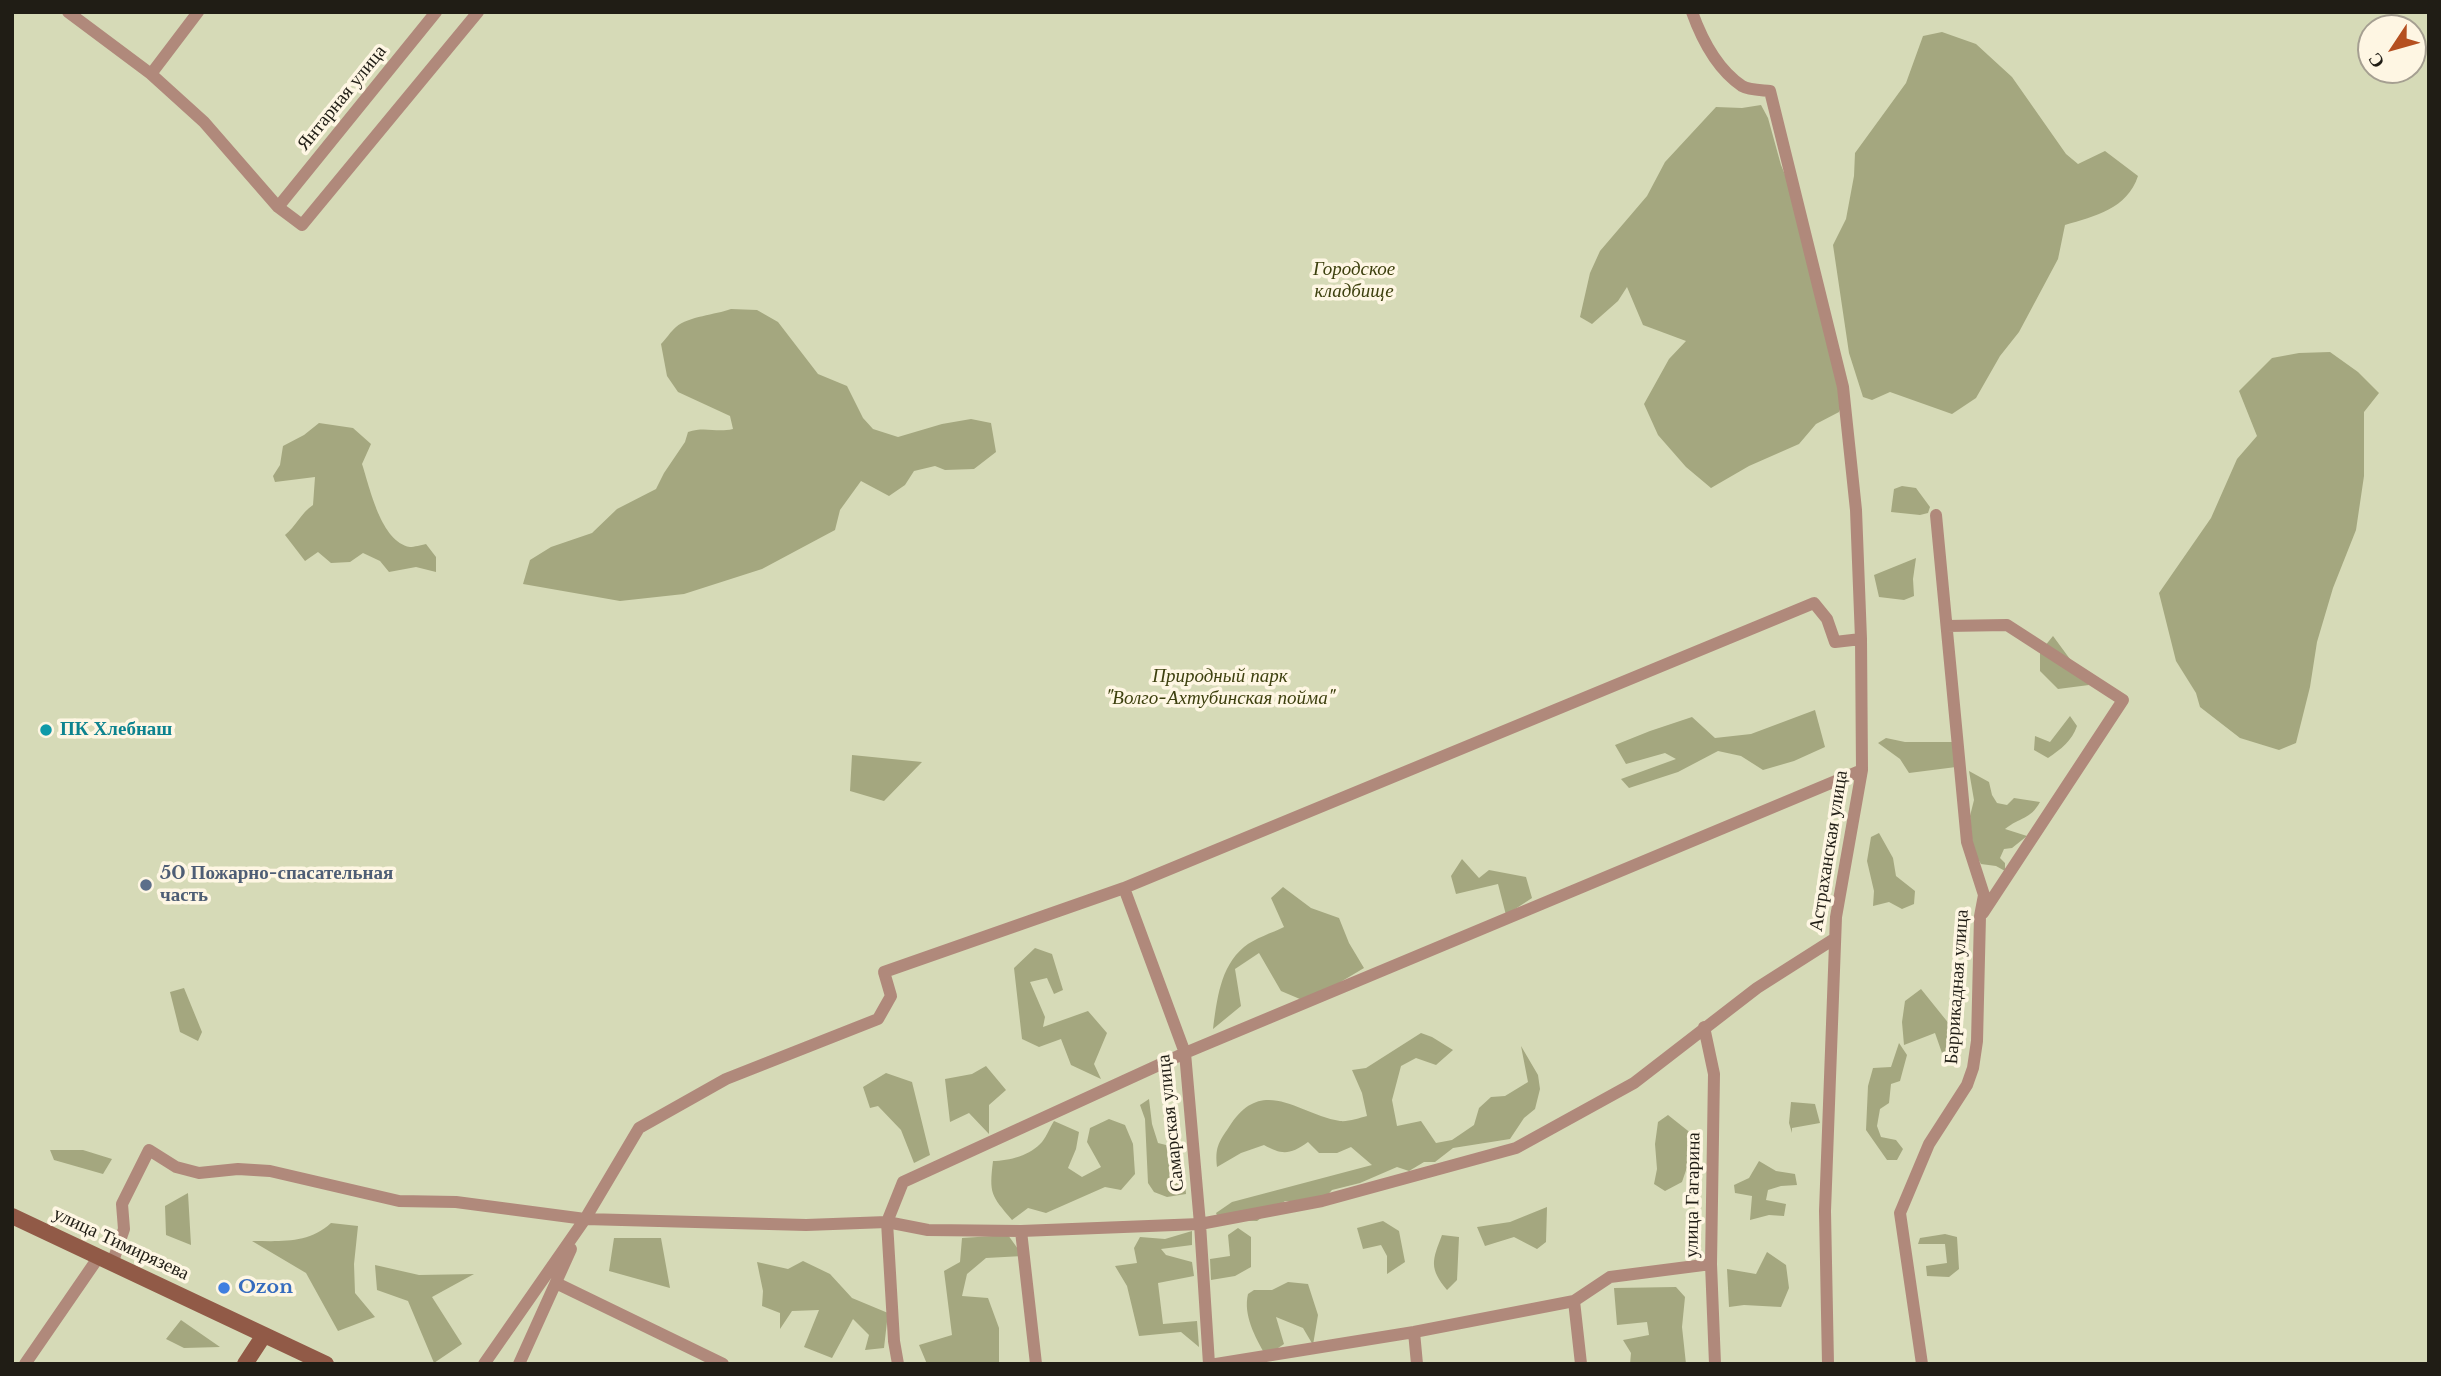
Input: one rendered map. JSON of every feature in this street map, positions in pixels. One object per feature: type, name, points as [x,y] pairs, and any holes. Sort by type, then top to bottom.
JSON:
[{"type":"street","points":[[68,12],[151,74],[204,122],[278,207],[302,225],[478,12]]},
{"type":"street","points":[[151,74],[198,12]]},
{"type":"street","name":"Янтарная улица","points":[[278,207],[436,12]]},
{"type":"street","name":"Астраханская улица","points":[[1692,12],[1702,38],[1721,66],[1744,87],[1770,91],[1843,387],[1849,428],[1856,510],[1861,639],[1862,770],[1834,939],[1825,1212],[1828,1364]]},
{"type":"street","name":"Баррикадная улица","points":[[1922,1364],[1900,1213],[1929,1144],[1966,1086],[1973,1068],[1980,916],[1984,895],[1967,842],[1937,515]]},
{"type":"street","points":[[484,1364],[584,1219],[639,1128],[726,1079],[878,1019],[891,996],[884,972],[1124,888],[1814,603],[1827,620],[1835,642],[1861,639]]},
{"type":"street","points":[[1947,626],[2007,625],[2123,700],[1980,916]]},
{"type":"street","points":[[898,1364],[894,1341],[887,1222],[902,1182],[1185,1053],[1862,770]]},
{"type":"street","name":"Самарская улица","points":[[1124,888],[1185,1053],[1209,1364]]},
{"type":"street","points":[[25,1364],[105,1261],[124,1229],[122,1205],[149,1150],[176,1167],[199,1173],[238,1169],[270,1171],[399,1201],[456,1202],[584,1219],[806,1225],[887,1222],[928,1230],[1021,1231],[1200,1224],[1322,1201],[1516,1148],[1634,1083],[1757,988],[1834,939]]},
{"type":"street","name":"улица Гагарина","points":[[1704,1027],[1714,1074],[1711,1264],[1715,1364]]},
{"type":"street","name":"улица Тимирязева","points":[[12,1216],[326,1364]]},
{"type":"street","points":[[519,1364],[584,1219]]},
{"type":"street","points":[[1021,1231],[1036,1364]]},
{"type":"street","points":[[1216,1364],[1414,1332],[1574,1301],[1610,1277],[1711,1264]]},
{"type":"street","points":[[556,1283],[723,1364]]},
{"type":"street","points":[[1574,1301],[1581,1364]]},
{"type":"street","points":[[1414,1332],[1417,1364]]},
{"type":"street","points":[[245,1364],[264,1335]]},
{"type":"green space","name":"Природный парк \"Волго-Ахтубинская пойма\"","points":[[12,12],[2429,12],[2429,1364],[12,1364]]},
{"type":"green space","points":[[1942,32],[1976,44],[2012,77],[2066,154],[2078,164],[2105,151],[2138,176],[2133,187],[2118,204],[2109,210],[2065,225],[2058,259],[2019,332],[2000,356],[1976,398],[1952,414],[1890,392],[1872,400],[1863,397],[1849,353],[1833,245],[1846,219],[1854,176],[1855,153],[1906,83],[1923,36]]},
{"type":"green space","points":[[1761,105],[1768,118],[1781,165],[1799,209],[1845,396],[1839,412],[1816,424],[1799,444],[1749,466],[1711,488],[1686,467],[1658,435],[1644,404],[1669,359],[1686,341],[1643,325],[1627,287],[1618,301],[1592,324],[1580,317],[1590,273],[1600,251],[1647,196],[1665,162],[1716,107],[1742,108]]},
{"type":"green space","points":[[731,309],[757,310],[778,322],[818,374],[847,386],[863,418],[873,429],[898,437],[971,419],[991,423],[996,452],[974,469],[945,470],[935,466],[914,471],[905,485],[889,496],[861,481],[840,510],[835,530],[762,569],[684,594],[620,601],[523,584],[530,560],[551,547],[592,533],[617,509],[656,489],[685,442],[688,432],[733,429],[730,416],[678,392],[667,376],[661,344],[681,323]]},
{"type":"green space","points":[[2330,352],[2358,372],[2379,393],[2364,412],[2364,476],[2356,530],[2333,588],[2317,642],[2310,687],[2296,743],[2279,750],[2240,738],[2200,707],[2196,693],[2176,661],[2159,593],[2211,518],[2237,459],[2257,436],[2239,391],[2272,358],[2299,353]]},
{"type":"green space","points":[[319,423],[353,428],[371,444],[362,464],[384,525],[400,543],[410,547],[426,544],[436,557],[436,572],[416,567],[389,572],[380,561],[363,553],[350,562],[331,563],[318,552],[305,561],[285,535],[313,505],[315,477],[275,482],[273,476],[280,465],[283,446]]},
{"type":"green space","points":[[1902,486],[1916,488],[1930,507],[1928,513],[1920,515],[1891,512],[1894,489]]},
{"type":"green space","points":[[1916,558],[1914,596],[1904,600],[1879,597],[1874,575]]},
{"type":"green space","points":[[2053,636],[2089,685],[2058,689],[2040,671],[2040,652]]},
{"type":"green space","points":[[1815,710],[1825,747],[1794,761],[1763,770],[1741,756],[1718,751],[1678,772],[1629,788],[1621,779],[1676,759],[1665,753],[1626,764],[1615,745],[1650,731],[1692,717],[1715,738],[1751,734]]},
{"type":"green space","points":[[2070,716],[2077,726],[2066,744],[2048,758],[2034,750],[2035,736],[2050,742]]},
{"type":"green space","points":[[1886,738],[1905,742],[1952,742],[1956,767],[1909,773],[1900,759],[1878,743]]},
{"type":"green space","points":[[852,755],[922,762],[884,801],[850,791]]},
{"type":"green space","points":[[1969,771],[1989,782],[1997,803],[2007,805],[2014,798],[2040,802],[2028,815],[2005,829],[2027,836],[2012,848],[2004,849],[2000,858],[2005,863],[2005,871],[1996,866],[1981,864],[1973,850],[1970,816],[1974,800]]},
{"type":"green space","points":[[1879,833],[1893,858],[1896,876],[1915,891],[1914,904],[1902,909],[1889,902],[1873,906],[1874,891],[1867,861],[1871,837]]},
{"type":"green space","points":[[1462,859],[1479,878],[1489,870],[1526,877],[1532,898],[1506,915],[1498,884],[1456,894],[1451,876]]},
{"type":"green space","points":[[1283,887],[1311,908],[1339,918],[1349,943],[1364,968],[1307,1002],[1281,991],[1259,953],[1235,969],[1241,1006],[1213,1029],[1221,985],[1236,955],[1258,938],[1284,927],[1271,898]]},
{"type":"green space","points":[[1035,948],[1052,954],[1063,990],[1054,994],[1047,978],[1030,982],[1045,1017],[1043,1027],[1088,1011],[1107,1033],[1094,1064],[1101,1079],[1071,1065],[1061,1039],[1039,1047],[1022,1039],[1014,968]]},
{"type":"green space","points":[[184,988],[202,1032],[198,1041],[180,1032],[170,992]]},
{"type":"green space","points":[[1921,989],[1950,1025],[1948,1053],[1942,1053],[1935,1033],[1904,1045],[1902,1022],[1905,1001]]},
{"type":"green space","points":[[1421,1033],[1453,1050],[1436,1065],[1416,1058],[1401,1066],[1392,1100],[1397,1126],[1421,1121],[1436,1143],[1452,1140],[1474,1125],[1479,1108],[1491,1097],[1505,1096],[1528,1082],[1521,1046],[1538,1075],[1540,1089],[1535,1109],[1524,1118],[1510,1139],[1453,1148],[1435,1162],[1424,1162],[1409,1171],[1397,1167],[1360,1183],[1332,1190],[1322,1201],[1285,1201],[1257,1221],[1219,1220],[1216,1213],[1232,1202],[1372,1165],[1351,1147],[1337,1153],[1319,1153],[1308,1142],[1286,1152],[1264,1145],[1241,1153],[1217,1167],[1216,1155],[1220,1142],[1242,1111],[1254,1103],[1268,1100],[1340,1121],[1367,1116],[1362,1093],[1352,1070],[1366,1068]]},
{"type":"green space","points":[[1899,1043],[1907,1055],[1900,1081],[1891,1084],[1889,1103],[1880,1109],[1877,1126],[1881,1137],[1896,1140],[1903,1149],[1897,1160],[1887,1160],[1866,1130],[1868,1086],[1873,1068],[1891,1067]]},
{"type":"green space","points":[[986,1066],[1006,1090],[989,1105],[989,1134],[969,1113],[950,1122],[945,1079],[972,1074]]},
{"type":"green space","points":[[886,1073],[912,1082],[930,1155],[914,1163],[901,1130],[878,1106],[870,1108],[863,1087]]},
{"type":"green space","points":[[1149,1099],[1158,1143],[1182,1149],[1186,1194],[1167,1197],[1154,1192],[1148,1183],[1145,1119],[1140,1105]]},
{"type":"green space","points":[[1791,1102],[1815,1104],[1820,1123],[1792,1128],[1792,1133],[1789,1123]]},
{"type":"green space","points":[[1668,1115],[1697,1138],[1682,1182],[1665,1191],[1654,1184],[1657,1169],[1655,1144],[1658,1122]]},
{"type":"green space","points":[[1109,1119],[1125,1125],[1133,1144],[1135,1174],[1121,1190],[1105,1187],[1046,1213],[1028,1208],[1012,1220],[993,1194],[993,1161],[1026,1154],[1037,1147],[1054,1121],[1079,1132],[1068,1168],[1082,1177],[1101,1167],[1087,1142],[1090,1128]]},
{"type":"green space","points":[[50,1150],[83,1150],[112,1159],[103,1174],[54,1160]]},
{"type":"green space","points":[[1759,1161],[1776,1171],[1795,1174],[1797,1185],[1768,1190],[1766,1200],[1786,1204],[1784,1216],[1769,1215],[1750,1220],[1752,1196],[1735,1193],[1734,1185],[1749,1178]]},
{"type":"green space","points":[[188,1193],[191,1245],[166,1235],[165,1206]]},
{"type":"green space","points":[[1547,1207],[1546,1242],[1537,1249],[1514,1237],[1485,1246],[1477,1227],[1510,1222]]},
{"type":"green space","points":[[1383,1221],[1399,1231],[1405,1262],[1387,1274],[1387,1256],[1381,1245],[1363,1249],[1357,1228]]},
{"type":"green space","points":[[331,1223],[358,1226],[354,1264],[355,1293],[375,1317],[338,1331],[306,1273],[252,1241],[304,1238]]},
{"type":"green space","points":[[1238,1228],[1251,1237],[1251,1267],[1235,1276],[1211,1280],[1210,1259],[1230,1256],[1228,1235]]},
{"type":"green space","points":[[1192,1231],[1192,1245],[1161,1249],[1166,1255],[1192,1262],[1194,1276],[1158,1283],[1163,1324],[1197,1321],[1199,1347],[1181,1332],[1139,1336],[1127,1286],[1115,1266],[1137,1263],[1134,1248],[1140,1237],[1165,1239]]},
{"type":"green space","points":[[1945,1234],[1957,1237],[1959,1269],[1949,1277],[1927,1276],[1926,1266],[1947,1263],[1945,1244],[1918,1244],[1920,1238]]},
{"type":"green space","points":[[1008,1235],[1023,1256],[986,1258],[967,1274],[962,1296],[988,1298],[999,1328],[999,1363],[927,1364],[919,1345],[952,1335],[944,1271],[960,1262],[962,1238]]},
{"type":"green space","points":[[1442,1235],[1459,1237],[1457,1280],[1447,1290],[1437,1276],[1434,1264]]},
{"type":"green space","points":[[614,1238],[661,1238],[670,1288],[609,1271]]},
{"type":"green space","points":[[1767,1252],[1786,1265],[1789,1288],[1781,1307],[1729,1307],[1727,1269],[1756,1274]]},
{"type":"green space","points":[[803,1261],[830,1274],[852,1298],[888,1313],[884,1348],[865,1350],[869,1335],[853,1319],[832,1358],[804,1347],[819,1310],[792,1311],[780,1329],[780,1313],[762,1306],[763,1291],[757,1262],[788,1269]]},
{"type":"green space","points":[[375,1265],[419,1275],[474,1274],[432,1297],[462,1344],[434,1363],[408,1301],[377,1290]]},
{"type":"green space","points":[[1288,1282],[1308,1284],[1318,1315],[1313,1345],[1303,1328],[1276,1317],[1284,1344],[1266,1356],[1249,1318],[1248,1294],[1254,1290],[1272,1290]]},
{"type":"green space","points":[[1676,1287],[1685,1297],[1682,1327],[1686,1364],[1630,1364],[1631,1353],[1623,1340],[1649,1335],[1647,1322],[1617,1325],[1614,1288]]},
{"type":"green space","points":[[181,1320],[220,1347],[184,1348],[166,1339]]},
{"type":"place","name":"ПК Хлебнаш","points":[[46,730]]},
{"type":"place","name":"50 Пожарно-спасательная часть","points":[[146,885]]},
{"type":"place","name":"Ozon","points":[[224,1288]]},
{"type":"park label","name":"Городское кладбище","points":[[1354,281]]}]
